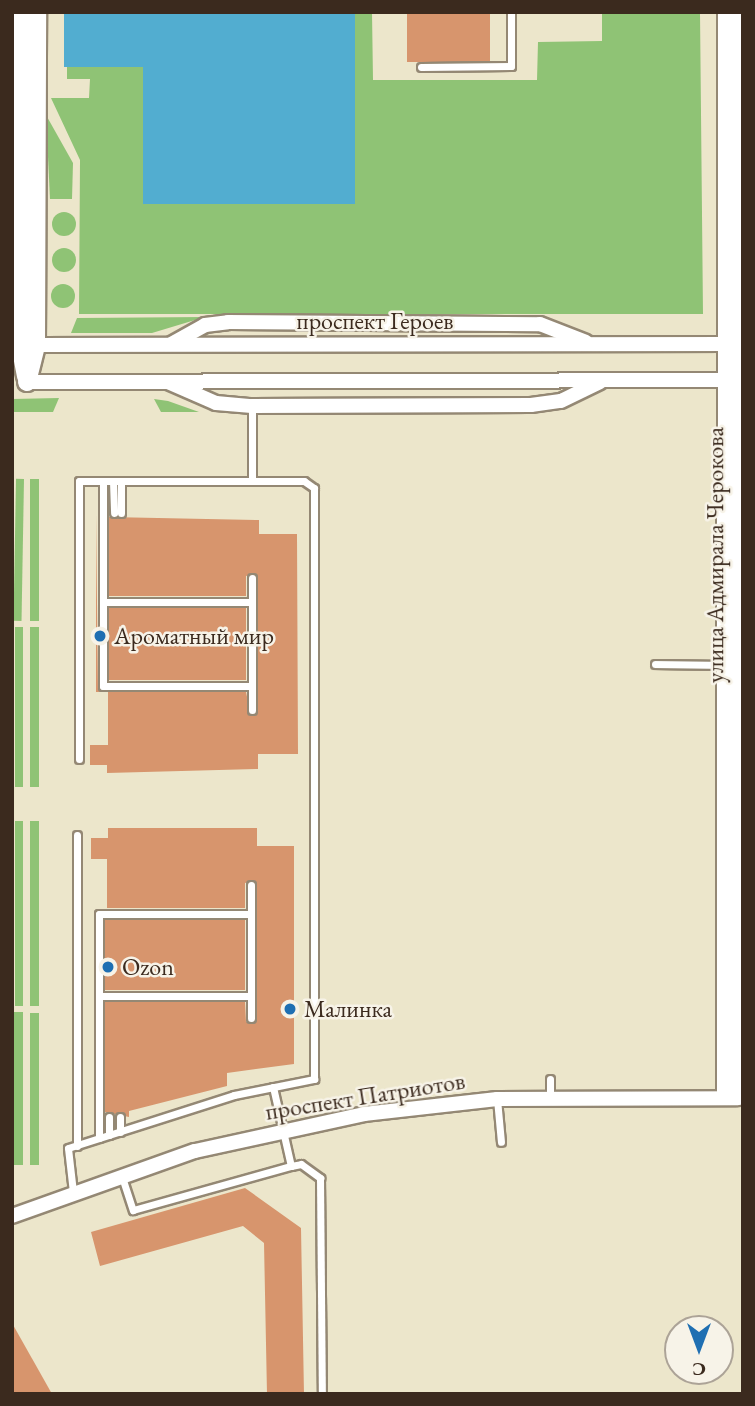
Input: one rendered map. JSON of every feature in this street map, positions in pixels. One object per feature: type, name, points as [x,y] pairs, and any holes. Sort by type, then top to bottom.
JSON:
[{"type":"street","points":[[23,12],[29,75],[20,382],[732,380]]},
{"type":"street","points":[[23,345],[17,167],[37,12]]},
{"type":"street","name":"улица Адмирала Черокова","points":[[725,12],[732,344],[731,1098]]},
{"type":"street","name":"улица Адмирала Черокова","points":[[732,344],[741,284],[739,12]]},
{"type":"street","points":[[168,346],[205,326],[228,322],[540,324],[591,345]]},
{"type":"street","name":"проспект Героев","points":[[23,345],[732,344]]},
{"type":"street","points":[[167,382],[216,403],[252,406],[531,405],[561,401],[604,380]]},
{"type":"street","name":"улица Адмирала Черокова","points":[[731,1098],[725,664],[732,380]]},
{"type":"street","name":"проспект Патриотов","points":[[12,1216],[121,1174],[283,1129],[497,1099],[731,1098]]},
{"type":"lane","points":[[421,67],[511,66],[511,12]]},
{"type":"lane","points":[[252,406],[252,481]]},
{"type":"lane","points":[[73,1192],[68,1148],[273,1087],[314,1079],[314,488],[304,481],[79,481],[79,759]]},
{"type":"lane","points":[[103,481],[103,686],[252,686]]},
{"type":"lane","points":[[117,481],[118,513]]},
{"type":"lane","points":[[252,578],[252,710]]},
{"type":"lane","points":[[103,602],[252,602]]},
{"type":"lane","points":[[655,663],[725,664]]},
{"type":"lane","points":[[77,835],[77,1146]]},
{"type":"lane","points":[[251,885],[251,1018]]},
{"type":"lane","points":[[99,1138],[99,914],[251,914]]},
{"type":"lane","points":[[99,996],[251,996]]},
{"type":"lane","points":[[550,1079],[550,1099]]},
{"type":"lane","points":[[273,1087],[290,1166]]},
{"type":"lane","points":[[497,1099],[501,1142]]},
{"type":"lane","points":[[109,1117],[109,1135]]},
{"type":"lane","points":[[120,1117],[120,1132]]},
{"type":"lane","points":[[121,1174],[133,1210],[301,1164],[320,1178],[322,1394]]},
{"type":"green space","points":[[355,12],[372,12],[373,80],[537,80],[538,42],[602,41],[602,12],[700,12],[703,314],[79,314],[80,160],[51,98],[89,98],[90,79],[67,79],[67,67],[143,67],[143,204],[355,204]]},
{"type":"green space","points":[[46,115],[73,163],[72,199],[50,199]]},
{"type":"green space","points":[[64,212],[75,219],[76,224],[69,235],[64,236],[53,229],[52,224],[59,213]]},
{"type":"green space","points":[[64,248],[75,255],[76,260],[69,271],[64,272],[53,265],[52,260],[59,249]]},
{"type":"green space","points":[[63,284],[74,291],[75,296],[68,307],[63,308],[52,301],[51,296],[58,285]]},
{"type":"green space","points":[[205,317],[152,333],[71,333],[77,318]]},
{"type":"green space","points":[[59,398],[53,412],[12,412],[12,399]]},
{"type":"green space","points":[[154,399],[168,401],[199,412],[161,412]]},
{"type":"green space","points":[[16,479],[24,479],[22,621],[14,621]]},
{"type":"green space","points":[[30,479],[39,479],[39,621],[30,621]]},
{"type":"green space","points":[[15,627],[23,627],[23,787],[15,787]]},
{"type":"green space","points":[[30,627],[39,627],[39,787],[30,787]]},
{"type":"green space","points":[[15,821],[23,821],[23,1006],[15,1006]]},
{"type":"green space","points":[[30,821],[39,821],[39,1006],[30,1006]]},
{"type":"green space","points":[[14,1012],[23,1012],[23,1165],[14,1165]]},
{"type":"green space","points":[[30,1013],[39,1013],[39,1165],[30,1165]]},
{"type":"water","points":[[12,12],[355,12],[355,204],[143,204],[143,67],[12,67]]},
{"type":"pier","points":[[12,12],[64,12],[64,71],[12,71]]},
{"type":"building","points":[[407,12],[490,12],[490,62],[407,62]]},
{"type":"building","points":[[96,513],[98,690],[246,692],[251,716],[258,710],[257,574],[246,576],[246,596],[109,596],[109,517],[259,520],[259,534],[297,534],[298,754],[258,754],[258,769],[107,773],[107,765],[90,765],[90,745],[108,745],[108,692],[96,692]]},
{"type":"building","points":[[109,608],[246,608],[246,680],[109,680]]},
{"type":"building","points":[[108,828],[257,828],[257,846],[294,846],[294,1064],[227,1073],[227,1086],[129,1111],[129,1117],[105,1112],[105,1002],[245,1002],[246,1022],[257,1018],[256,881],[245,883],[245,908],[107,908],[107,859],[91,859],[91,838],[108,838]]},
{"type":"building","points":[[105,920],[245,920],[245,990],[105,990]]},
{"type":"building","points":[[245,1188],[301,1228],[304,1394],[267,1394],[264,1243],[243,1226],[100,1266],[91,1232]]},
{"type":"building","points":[[12,1323],[52,1394],[12,1394]]},
{"type":"place","name":"Ароматный мир","points":[[100,636]]},
{"type":"place","name":"Ozon","points":[[108,967]]},
{"type":"place","name":"Малинка","points":[[290,1009]]}]
